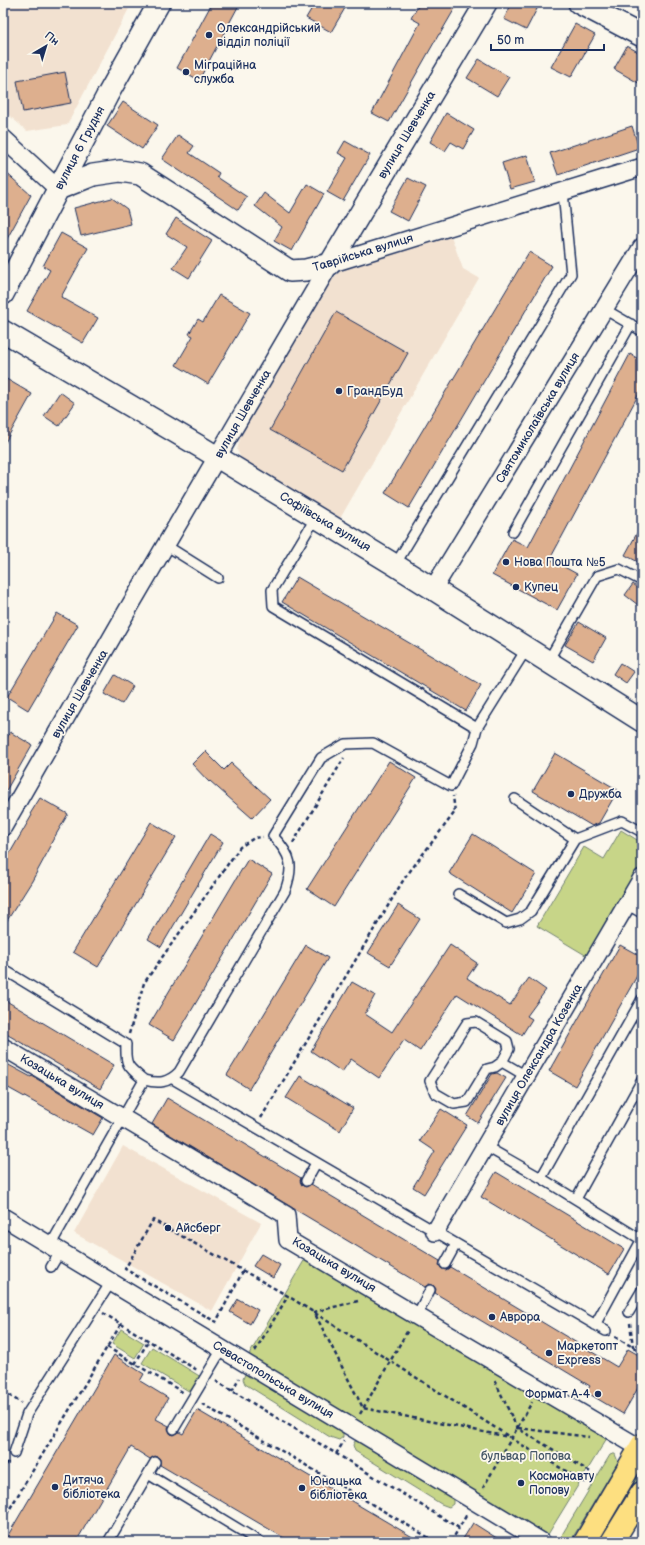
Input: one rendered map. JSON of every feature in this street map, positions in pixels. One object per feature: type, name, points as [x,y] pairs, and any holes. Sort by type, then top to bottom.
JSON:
[{"type":"main road","points":[[585,1542],[641,1448]]},
{"type":"main road","points":[[612,1542],[642,1493]]},
{"type":"street","name":"вулиця 6 Грудня","points":[[3,294],[107,96],[159,3]]},
{"type":"street","name":"вулиця Шевченка","points":[[3,827],[127,611],[146,587],[167,546],[330,264],[486,3]]},
{"type":"street","points":[[579,3],[642,36]]},
{"type":"street","points":[[3,138],[58,190]]},
{"type":"street","name":"Таврійська вулиця","points":[[58,190],[93,175],[120,171],[140,174],[290,271],[306,270],[330,264],[642,167]]},
{"type":"street","name":"Святомиколаївська вулиця","points":[[434,588],[642,246]]},
{"type":"street","name":"Софіївська вулиця","points":[[3,331],[434,588],[642,721]]},
{"type":"street","name":"вулиця Олександра Козенка","points":[[435,1232],[642,878]]},
{"type":"street","name":"Козацька вулиця","points":[[3,1047],[124,1119],[288,1211],[288,1240],[641,1448]]},
{"type":"street","name":"Севастопольська вулиця","points":[[3,1217],[542,1542]]},
{"type":"lane","points":[[395,565],[571,274],[563,192]]},
{"type":"lane","points":[[604,309],[642,331]]},
{"type":"lane","points":[[514,532],[631,324]]},
{"type":"lane","points":[[316,517],[272,590],[273,606],[477,728]]},
{"type":"lane","points":[[167,546],[218,578]]},
{"type":"lane","points":[[548,661],[597,576],[619,569],[642,581]]},
{"type":"lane","points":[[3,970],[126,1044],[128,1067],[144,1080],[155,1083],[173,1079],[179,1072],[285,891],[290,876],[290,860],[283,846],[273,836],[321,758],[345,744],[373,743],[451,786],[473,743],[477,728],[527,648]]},
{"type":"lane","points":[[516,799],[575,839]]},
{"type":"lane","points":[[458,894],[506,923],[520,919],[531,911],[575,839],[622,821],[642,832]]},
{"type":"lane","points":[[626,904],[642,914]]},
{"type":"lane","points":[[541,1178],[642,1000]]},
{"type":"lane","points":[[476,1022],[506,1041],[509,1049],[502,1062],[495,1067],[487,1069],[467,1102],[454,1104],[435,1093],[430,1081],[467,1023],[476,1022]]},
{"type":"lane","points":[[502,1062],[526,1076]]},
{"type":"lane","points":[[173,1079],[606,1331]]},
{"type":"lane","points":[[51,1267],[55,1249],[144,1080]]},
{"type":"lane","points":[[576,1199],[642,1080]]},
{"type":"lane","points":[[485,1146],[541,1178],[642,1240],[595,1325]]},
{"type":"lane","points":[[306,1181],[316,1163]]},
{"type":"lane","points":[[445,1264],[456,1244]]},
{"type":"lane","points":[[14,1453],[27,1414],[111,1282]]},
{"type":"lane","points":[[417,1315],[430,1290]]},
{"type":"lane","points":[[629,1312],[642,1290]]},
{"type":"lane","points":[[174,1429],[222,1349]]},
{"type":"lane","points":[[108,1542],[155,1462]]},
{"type":"lane","points":[[148,1474],[260,1542]]},
{"type":"path","points":[[286,854],[353,744]]},
{"type":"path","points":[[256,1127],[404,879],[455,812],[451,786]]},
{"type":"path","points":[[126,1044],[144,983],[240,847],[254,838],[273,836]]},
{"type":"path","points":[[244,1271],[216,1322],[125,1269],[153,1220],[244,1271],[288,1296],[511,1438],[586,1483]]},
{"type":"path","points":[[255,1352],[288,1296]]},
{"type":"path","points":[[101,1312],[459,1528]]},
{"type":"path","points":[[314,1312],[363,1408]]},
{"type":"path","points":[[629,1312],[634,1347]]},
{"type":"path","points":[[356,1420],[417,1315]]},
{"type":"path","points":[[3,1520],[121,1324]]},
{"type":"path","points":[[606,1331],[642,1352]]},
{"type":"path","points":[[135,1364],[149,1340]]},
{"type":"path","points":[[107,1347],[436,1542]]},
{"type":"path","points":[[232,1391],[241,1374]]},
{"type":"path","points":[[488,1478],[540,1389]]},
{"type":"path","points":[[3,1391],[31,1409]]},
{"type":"path","points":[[363,1408],[511,1438]]},
{"type":"path","points":[[517,1428],[590,1437]]},
{"type":"path","points":[[517,1428],[592,1473]]},
{"type":"path","points":[[336,1454],[346,1437]]},
{"type":"path","points":[[451,1542],[466,1516],[470,1518]]},
{"type":"shaded area","points":[[3,3],[132,3],[67,125],[27,131],[3,110]]},
{"type":"shaded area","points":[[451,236],[463,269],[479,278],[338,522],[245,466],[237,450],[241,435],[325,286],[340,271]]},
{"type":"shaded area","name":"Айсберг","points":[[123,1146],[261,1223],[212,1311],[74,1233]]},
{"type":"green space","points":[[621,830],[642,843],[642,863],[587,956],[537,926],[584,847],[604,859]]},
{"type":"green space","name":"бульвар Попова","points":[[305,1259],[607,1438],[547,1536],[249,1355]]},
{"type":"green space","points":[[121,1329],[144,1343],[135,1358],[112,1344]]},
{"type":"green space","points":[[152,1347],[201,1377],[192,1393],[142,1363]]},
{"type":"green space","points":[[245,1374],[249,1374],[339,1428],[343,1432],[343,1437],[339,1440],[330,1437],[245,1384],[243,1379]]},
{"type":"green space","points":[[355,1441],[360,1441],[449,1494],[453,1499],[453,1504],[449,1507],[441,1504],[355,1451],[353,1445]]},
{"type":"green space","points":[[615,1454],[618,1462],[573,1537],[565,1540],[562,1536],[563,1533],[610,1455]]},
{"type":"green space","points":[[639,1470],[642,1472],[642,1481],[605,1542],[591,1542]]},
{"type":"building","name":"Олександрійський відділ поліції","points":[[212,3],[240,3],[199,80],[177,68]]},
{"type":"building","points":[[315,3],[348,3],[331,32],[306,18]]},
{"type":"building","points":[[420,3],[458,3],[389,122],[372,113],[420,23],[411,18]]},
{"type":"building","points":[[512,3],[540,3],[526,30],[504,19]]},
{"type":"building","points":[[575,24],[595,35],[571,77],[551,67]]},
{"type":"building","points":[[627,46],[642,54],[642,85],[614,69]]},
{"type":"building","points":[[479,59],[509,77],[497,96],[467,78]]},
{"type":"building","points":[[65,72],[71,103],[23,112],[17,81]]},
{"type":"building","points":[[123,102],[158,125],[142,149],[107,126]]},
{"type":"building","points":[[446,113],[474,130],[463,149],[451,142],[445,151],[430,142]]},
{"type":"building","points":[[632,126],[639,148],[558,175],[550,153]]},
{"type":"building","points":[[178,135],[194,146],[189,153],[219,173],[217,177],[247,197],[238,210],[162,159]]},
{"type":"building","points":[[345,141],[370,155],[343,201],[327,192],[347,158],[338,153]]},
{"type":"building","points":[[527,155],[535,182],[510,189],[502,163]]},
{"type":"building","points":[[3,170],[31,195],[3,246]]},
{"type":"building","points":[[408,178],[426,187],[408,221],[389,211]]},
{"type":"building","points":[[307,184],[324,194],[292,251],[274,241],[282,227],[255,206],[264,193],[290,213]]},
{"type":"building","points":[[112,198],[127,209],[131,224],[81,236],[74,208]]},
{"type":"building","points":[[176,218],[212,241],[189,278],[173,268],[187,247],[166,234]]},
{"type":"building","points":[[61,233],[88,248],[61,297],[98,318],[83,343],[27,311],[50,270],[43,266]]},
{"type":"building","points":[[529,252],[552,266],[409,508],[385,493]]},
{"type":"building","points":[[219,295],[250,313],[208,384],[176,365],[193,336],[189,334],[198,319],[203,322]]},
{"type":"building","name":"ГрандБуд","points":[[336,312],[408,353],[342,470],[270,430]]},
{"type":"building","points":[[630,354],[642,361],[642,388],[550,559],[577,574],[557,610],[492,575],[512,539],[528,547]]},
{"type":"building","points":[[3,377],[32,394],[3,446]]},
{"type":"building","points":[[60,392],[75,403],[59,426],[44,416]]},
{"type":"building","points":[[642,524],[642,564],[625,555]]},
{"type":"building","points":[[297,577],[481,685],[466,711],[282,602]]},
{"type":"building","points":[[633,584],[642,591],[642,608],[625,595]]},
{"type":"building","points":[[57,613],[78,625],[28,710],[7,697]]},
{"type":"building","points":[[579,622],[606,638],[593,661],[565,645]]},
{"type":"building","points":[[620,663],[634,672],[626,683],[613,674]]},
{"type":"building","points":[[115,675],[133,686],[122,704],[104,694]]},
{"type":"building","points":[[10,732],[32,745],[3,796],[3,745]]},
{"type":"building","points":[[205,751],[224,770],[231,763],[270,799],[252,818],[210,781],[209,782],[192,764]]},
{"type":"building","points":[[555,753],[618,790],[599,823],[592,826],[533,791]]},
{"type":"building","points":[[389,761],[416,778],[334,907],[307,889]]},
{"type":"building","points":[[40,798],[68,814],[32,881],[3,927],[3,865],[32,815],[30,814]]},
{"type":"building","points":[[151,822],[176,837],[98,967],[73,952]]},
{"type":"building","points":[[210,834],[223,842],[161,947],[148,939]]},
{"type":"building","points":[[473,834],[536,874],[512,913],[449,873]]},
{"type":"building","points":[[248,859],[272,874],[174,1040],[149,1025]]},
{"type":"building","points":[[398,905],[420,919],[390,966],[368,953]]},
{"type":"building","points":[[306,945],[328,958],[249,1089],[227,1075]]},
{"type":"building","points":[[450,945],[477,963],[467,978],[510,1005],[529,978],[546,990],[527,1016],[532,1019],[522,1035],[457,994],[420,1051],[404,1040],[379,1078],[351,1059],[342,1072],[311,1051],[352,982],[375,995],[365,1014],[392,1032]]},
{"type":"building","points":[[620,945],[642,957],[642,967],[575,1086],[549,1071]]},
{"type":"building","points":[[3,999],[114,1065],[100,1089],[3,1032]]},
{"type":"building","points":[[7,1064],[31,1077],[32,1076],[103,1118],[93,1135],[3,1085],[3,1072]]},
{"type":"building","points":[[497,1073],[506,1078],[478,1123],[467,1116],[492,1074]]},
{"type":"building","points":[[300,1076],[353,1108],[340,1131],[286,1098]]},
{"type":"building","points":[[167,1098],[301,1178],[300,1181],[303,1186],[306,1187],[311,1184],[440,1261],[439,1265],[442,1269],[446,1270],[450,1267],[617,1367],[628,1349],[642,1357],[642,1381],[623,1414],[586,1392],[590,1386],[435,1293],[436,1289],[433,1285],[429,1284],[425,1287],[152,1124]]},
{"type":"building","points":[[441,1109],[467,1125],[424,1194],[413,1187],[435,1151],[420,1141]]},
{"type":"building","points":[[496,1172],[624,1249],[609,1274],[481,1197]]},
{"type":"building","points":[[261,1254],[280,1265],[273,1278],[253,1266]]},
{"type":"building","points":[[238,1299],[258,1310],[250,1324],[230,1312]]},
{"type":"building","points":[[114,1355],[144,1374],[140,1381],[168,1398],[156,1419],[169,1426],[168,1429],[171,1434],[174,1435],[179,1432],[183,1434],[197,1410],[421,1542],[291,1542],[160,1465],[160,1459],[158,1457],[155,1456],[150,1459],[131,1447],[76,1542],[4,1542]]},
{"type":"building","points":[[473,1523],[503,1542],[461,1542]]},
{"type":"place","name":"Олександрійський відділ поліції","points":[[209,35]]},
{"type":"place","name":"Міграційна служба","points":[[186,72]]},
{"type":"place","name":"ГрандБуд","points":[[339,391]]},
{"type":"place","name":"Нова Пошта №5","points":[[506,562]]},
{"type":"place","name":"Купец","points":[[516,587]]},
{"type":"place","name":"Дружба","points":[[571,794]]},
{"type":"place","name":"Айсберг","points":[[168,1228]]},
{"type":"place","name":"Аврора","points":[[492,1317]]},
{"type":"place","name":"Маркетопт Express","points":[[549,1353]]},
{"type":"place","name":"Формат А-4","points":[[598,1394]]},
{"type":"place","name":"Космонавту Попову","points":[[521,1483]]},
{"type":"place","name":"Дитяча бібліотека","points":[[55,1487]]},
{"type":"place","name":"Юнацька бібліотека","points":[[302,1488]]}]
